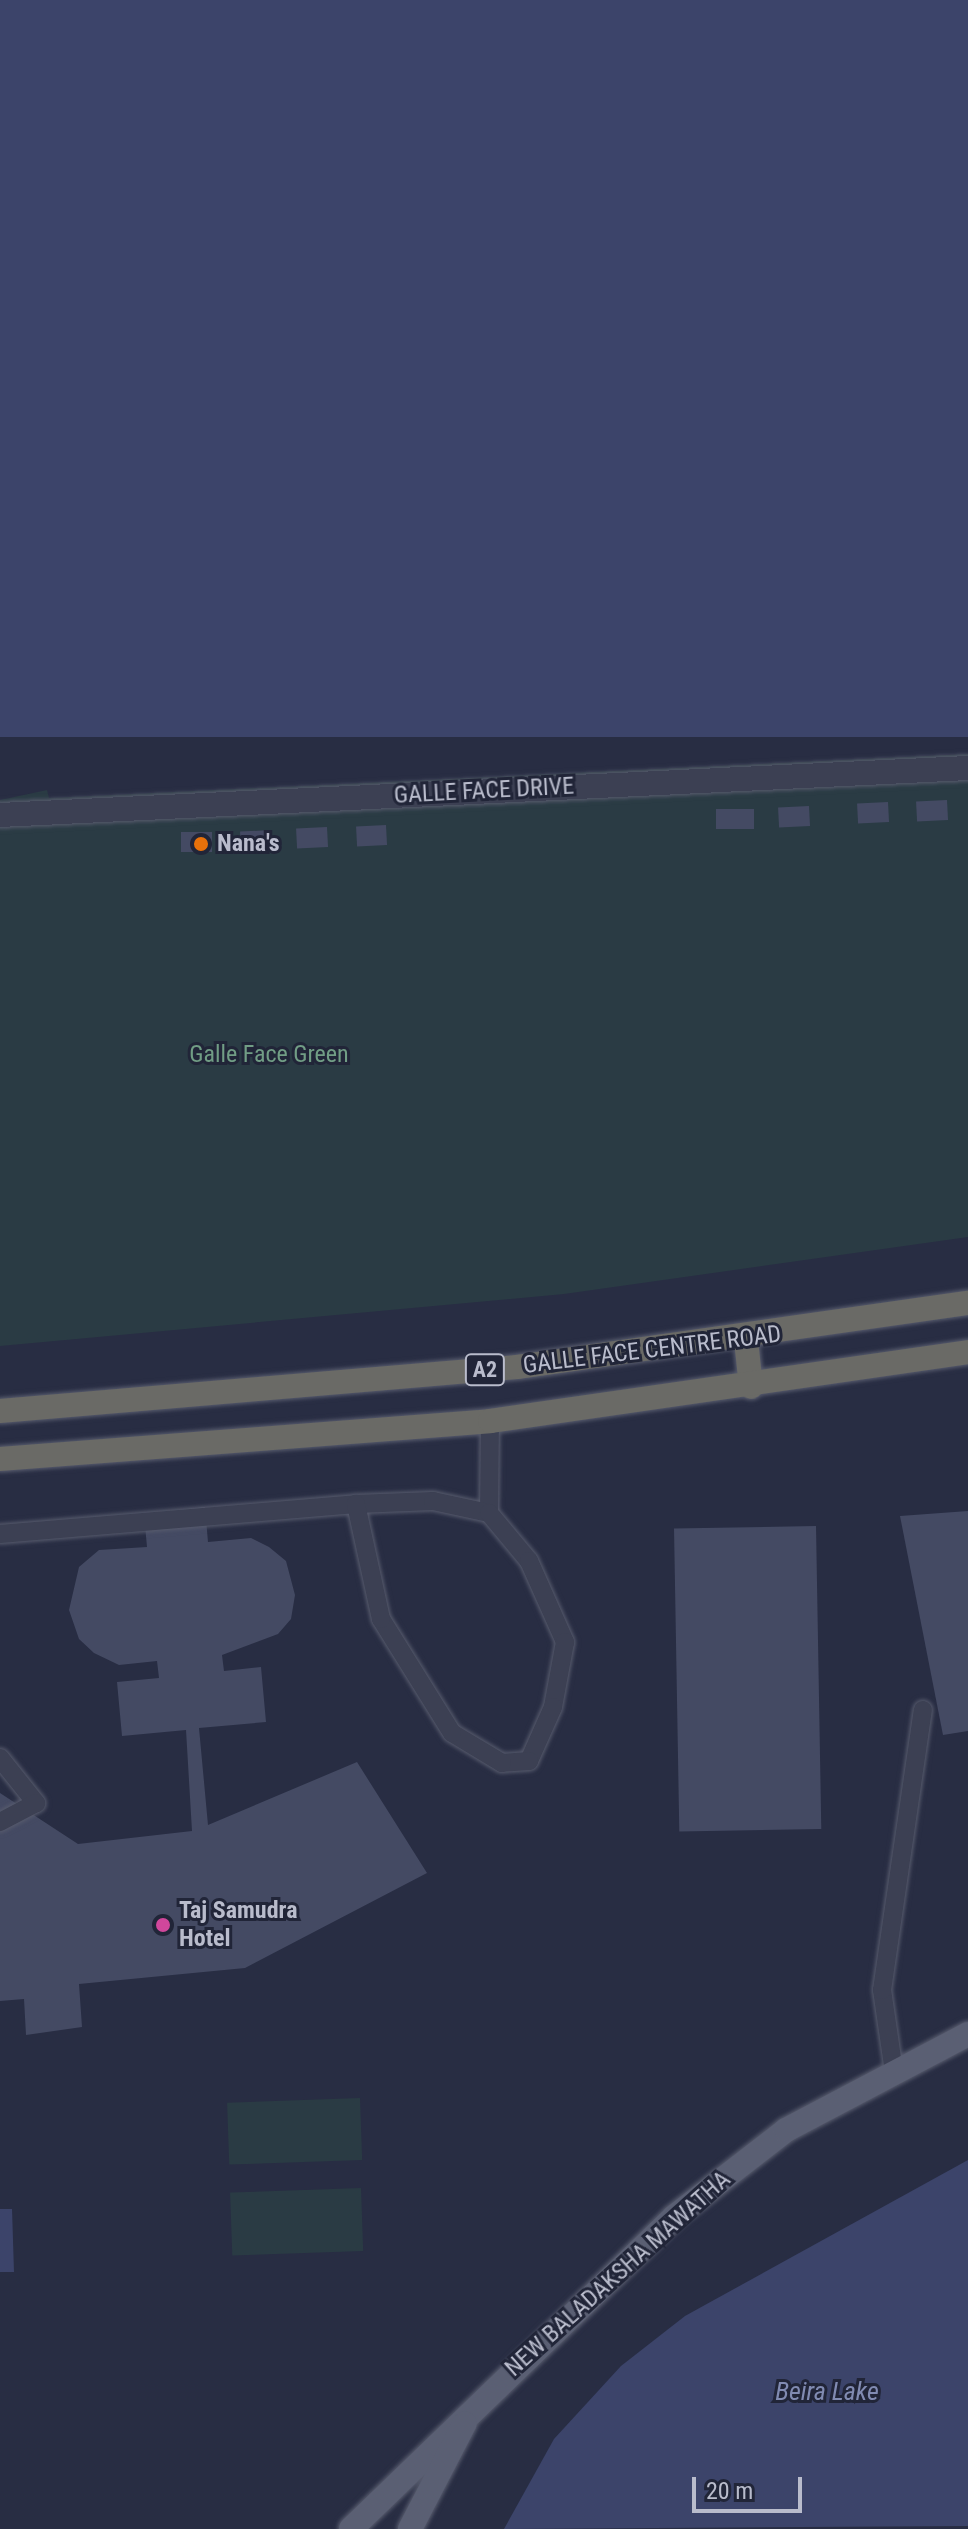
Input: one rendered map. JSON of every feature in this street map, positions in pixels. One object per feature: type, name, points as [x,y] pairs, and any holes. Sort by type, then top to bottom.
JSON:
[{"type":"highway","name":"GALLE FACE CENTRE ROAD","points":[[0,1411],[746,1340],[968,1303]]},
{"type":"highway","points":[[746,1340],[751,1387]]},
{"type":"highway","name":"GALLE FACE CENTRE ROAD","points":[[0,1459],[490,1421],[751,1387],[968,1352]]},
{"type":"main road","name":"NEW BALADAKSHA MAWATHA","points":[[351,2529],[478,2399],[674,2217],[786,2130],[968,2034]]},
{"type":"main road","name":"NEW BALADAKSHA MAWATHA","points":[[410,2529],[478,2399]]},
{"type":"street","name":"GALLE FACE DRIVE","points":[[0,815],[968,768]]},
{"type":"lane","points":[[489,1513],[490,1421]]},
{"type":"lane","points":[[0,1534],[356,1504],[433,1501],[489,1513],[529,1561],[565,1642],[553,1707],[529,1761],[502,1763],[452,1733],[381,1619],[356,1504]]},
{"type":"lane","points":[[894,2072],[882,1990],[923,1710]]},
{"type":"lane","points":[[0,1758],[36,1803],[0,1822]]},
{"type":"green space","name":"Galle Face Green","points":[[968,754],[968,1237],[564,1294],[0,1346],[0,800],[47,790],[49,798]]},
{"type":"green space","points":[[360,2098],[362,2160],[229,2165],[227,2103]]},
{"type":"green space","points":[[361,2188],[363,2251],[232,2256],[230,2193]]},
{"type":"water","points":[[0,0],[968,0],[968,737],[0,737]]},
{"type":"water","name":"Beira Lake","points":[[968,2160],[968,2526],[504,2529],[554,2439],[621,2366],[685,2316]]},
{"type":"water","points":[[0,2209],[12,2209],[14,2272],[0,2272]]},
{"type":"building","points":[[947,800],[948,820],[917,822],[916,802]]},
{"type":"building","points":[[888,802],[889,822],[858,824],[857,804]]},
{"type":"building","points":[[809,806],[810,826],[779,828],[778,808]]},
{"type":"building","points":[[716,809],[754,809],[754,829],[716,829]]},
{"type":"building","points":[[386,825],[387,845],[357,847],[356,827]]},
{"type":"building","points":[[327,827],[328,847],[297,849],[296,829]]},
{"type":"building","points":[[271,830],[272,850],[241,852],[240,832]]},
{"type":"building","points":[[181,832],[212,832],[212,852],[181,852]]},
{"type":"building","points":[[205,1507],[208,1542],[251,1538],[269,1547],[286,1561],[295,1595],[291,1619],[278,1634],[222,1655],[224,1671],[261,1667],[266,1722],[199,1728],[208,1825],[357,1762],[427,1873],[245,1968],[79,1984],[82,2027],[26,2035],[24,1999],[0,2001],[0,1793],[78,1844],[192,1831],[186,1730],[122,1736],[117,1682],[159,1678],[157,1661],[119,1665],[94,1653],[79,1639],[69,1610],[79,1567],[99,1550],[147,1547],[144,1514]]},
{"type":"building","points":[[968,1511],[968,1731],[943,1735],[900,1516]]},
{"type":"building","points":[[816,1526],[821,1829],[679,1831],[674,1528]]},
{"type":"place","name":"Nana's","points":[[201,844]]},
{"type":"place","name":"Taj Samudra Hotel","points":[[163,1925]]}]
